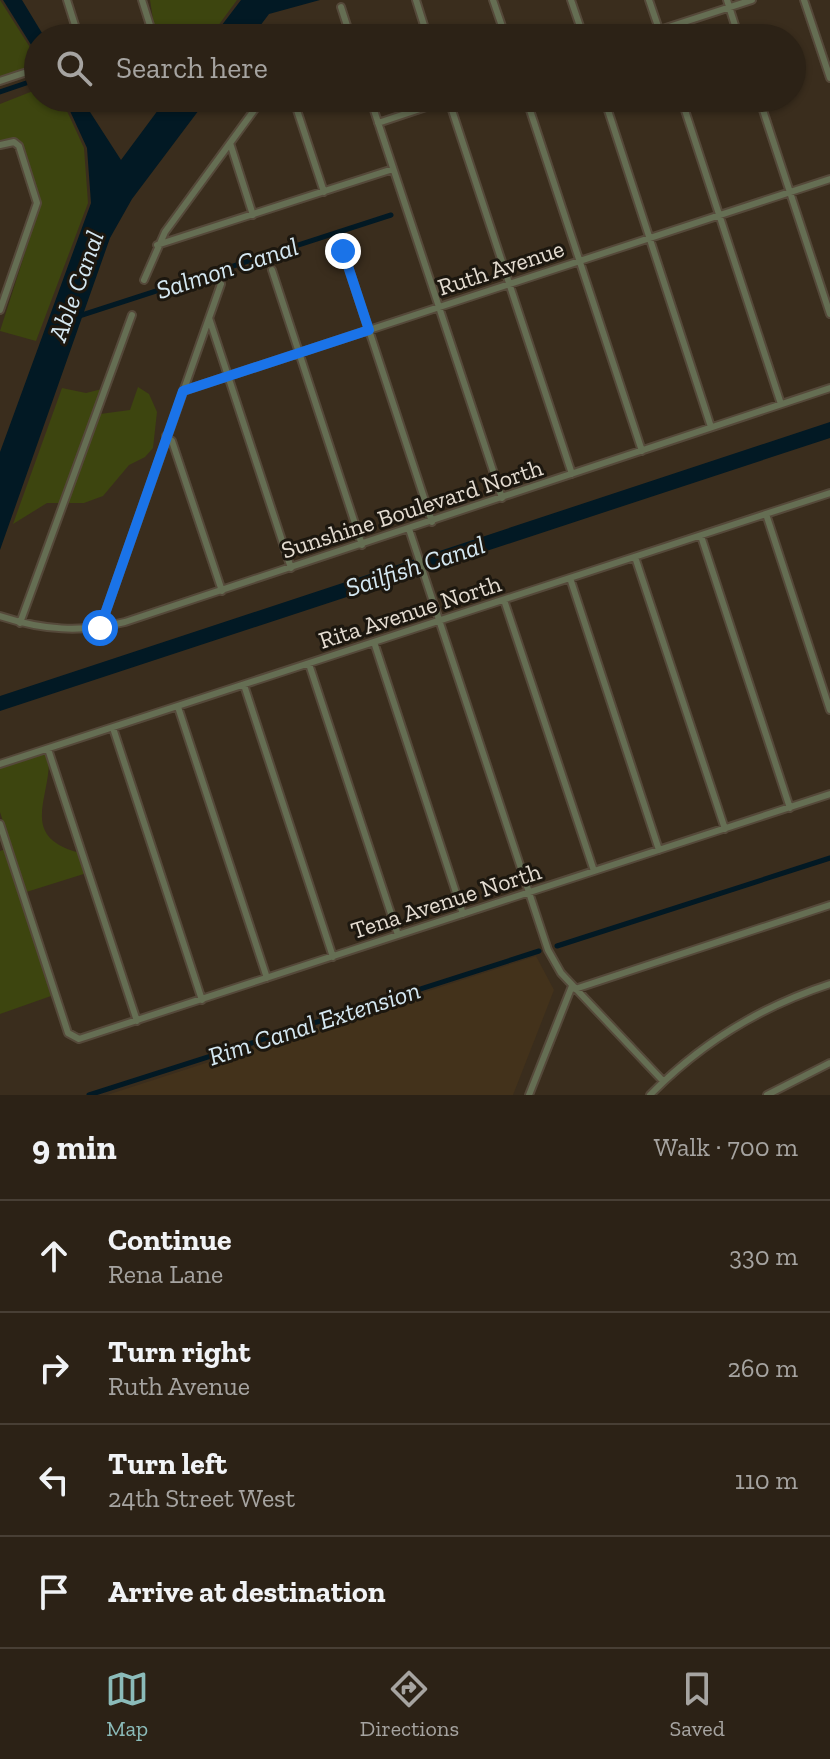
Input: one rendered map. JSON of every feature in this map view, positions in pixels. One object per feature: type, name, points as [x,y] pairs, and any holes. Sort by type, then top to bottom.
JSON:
[{"type":"street","points":[[67,0],[75,24]]},
{"type":"street","points":[[142,0],[150,24]]},
{"type":"street","points":[[416,0],[424,24]]},
{"type":"street","points":[[493,0],[501,24]]},
{"type":"street","points":[[571,0],[579,24]]},
{"type":"street","points":[[649,0],[657,24]]},
{"type":"street","points":[[675,24],[728,4],[752,0]]},
{"type":"street","points":[[804,0],[830,78]]},
{"type":"street","points":[[728,4],[734,24]]},
{"type":"street","points":[[341,7],[346,24]]},
{"type":"street","points":[[0,81],[24,73]]},
{"type":"street","points":[[144,280],[157,245],[253,112]]},
{"type":"street","points":[[298,112],[324,192]]},
{"type":"street","points":[[374,112],[502,498]]},
{"type":"street","points":[[378,123],[410,112]]},
{"type":"street","points":[[454,112],[572,474]]},
{"type":"street","points":[[531,112],[642,451]]},
{"type":"street","points":[[608,112],[711,427]]},
{"type":"street","points":[[686,112],[781,404]]},
{"type":"street","points":[[764,112],[830,314]]},
{"type":"street","points":[[0,145],[14,142],[19,146],[37,203],[0,310]]},
{"type":"street","points":[[230,143],[253,215]]},
{"type":"street","points":[[157,245],[393,169]]},
{"type":"street","name":"Ruth Avenue","points":[[183,391],[830,179]]},
{"type":"street","points":[[343,251],[432,522]]},
{"type":"street","points":[[272,270],[362,545]]},
{"type":"street","points":[[100,628],[221,284]]},
{"type":"street","points":[[20,623],[132,315]]},
{"type":"street","points":[[209,318],[291,568]]},
{"type":"street","name":"Sunshine Boulevard North","points":[[0,616],[20,623],[65,630],[100,628],[432,522],[830,388]]},
{"type":"street","points":[[166,436],[172,441],[222,591]]},
{"type":"street","name":"Rita Avenue North","points":[[0,764],[830,493]]},
{"type":"street","points":[[766,514],[830,710]]},
{"type":"street","points":[[409,529],[551,958],[573,987],[663,1081]]},
{"type":"street","points":[[701,536],[790,808]]},
{"type":"street","points":[[635,557],[725,829]]},
{"type":"street","points":[[570,578],[659,850]]},
{"type":"street","points":[[504,600],[594,871]]},
{"type":"street","points":[[374,642],[463,914]]},
{"type":"street","points":[[309,664],[398,935]]},
{"type":"street","points":[[244,685],[333,957]]},
{"type":"street","points":[[178,707],[267,978]]},
{"type":"street","points":[[113,728],[202,1000]]},
{"type":"street","points":[[48,749],[137,1021]]},
{"type":"street","name":"Tena Avenue North","points":[[0,824],[72,1037],[85,1038],[830,794]]},
{"type":"street","points":[[573,987],[830,905]]},
{"type":"street","points":[[650,1095],[663,1081],[739,1025],[793,997],[830,984]]},
{"type":"street","points":[[529,1095],[573,987]]},
{"type":"street","points":[[767,1095],[830,1063]]},
{"type":"shaded area","points":[[536,956],[554,990],[513,1095],[107,1095]]},
{"type":"green space","points":[[0,0],[24,38],[24,75],[0,82]]},
{"type":"green space","points":[[150,0],[237,0],[219,24],[154,24]]},
{"type":"green space","points":[[24,95],[24,112],[67,112],[84,148],[88,203],[36,341],[0,331],[39,209],[19,140],[0,146],[0,104]]},
{"type":"green space","points":[[138,387],[149,394],[157,412],[153,448],[145,457],[129,465],[103,496],[84,503],[47,503],[13,524],[62,388],[86,393],[106,388],[100,414],[130,410]]},
{"type":"green space","points":[[48,748],[43,825],[49,837],[62,846],[84,854],[90,872],[20,894],[51,996],[0,1014],[0,851],[11,847],[0,812],[0,768]]},
{"type":"water","points":[[3,0],[22,0],[37,24],[24,24],[24,34]]},
{"type":"water","points":[[241,0],[320,0],[269,14],[262,24],[223,24]]},
{"type":"water","name":"Able Canal","points":[[70,112],[90,112],[121,160],[157,112],[197,112],[132,199],[110,238],[0,550],[0,452],[91,203],[87,148]]},
{"type":"water","name":"Sailfish Canal","points":[[830,422],[830,438],[0,711],[0,696]]},
{"type":"waterway","points":[[0,92],[24,84]]},
{"type":"waterway","name":"Salmon Canal","points":[[79,316],[391,215]]},
{"type":"waterway","name":"Rim Canal Extension","points":[[557,946],[830,858]]},
{"type":"waterway","name":"Rim Canal Extension","points":[[89,1095],[539,951]]},
{"type":"route","points":[[100,628],[101,617],[183,391],[369,330],[343,251]]}]
